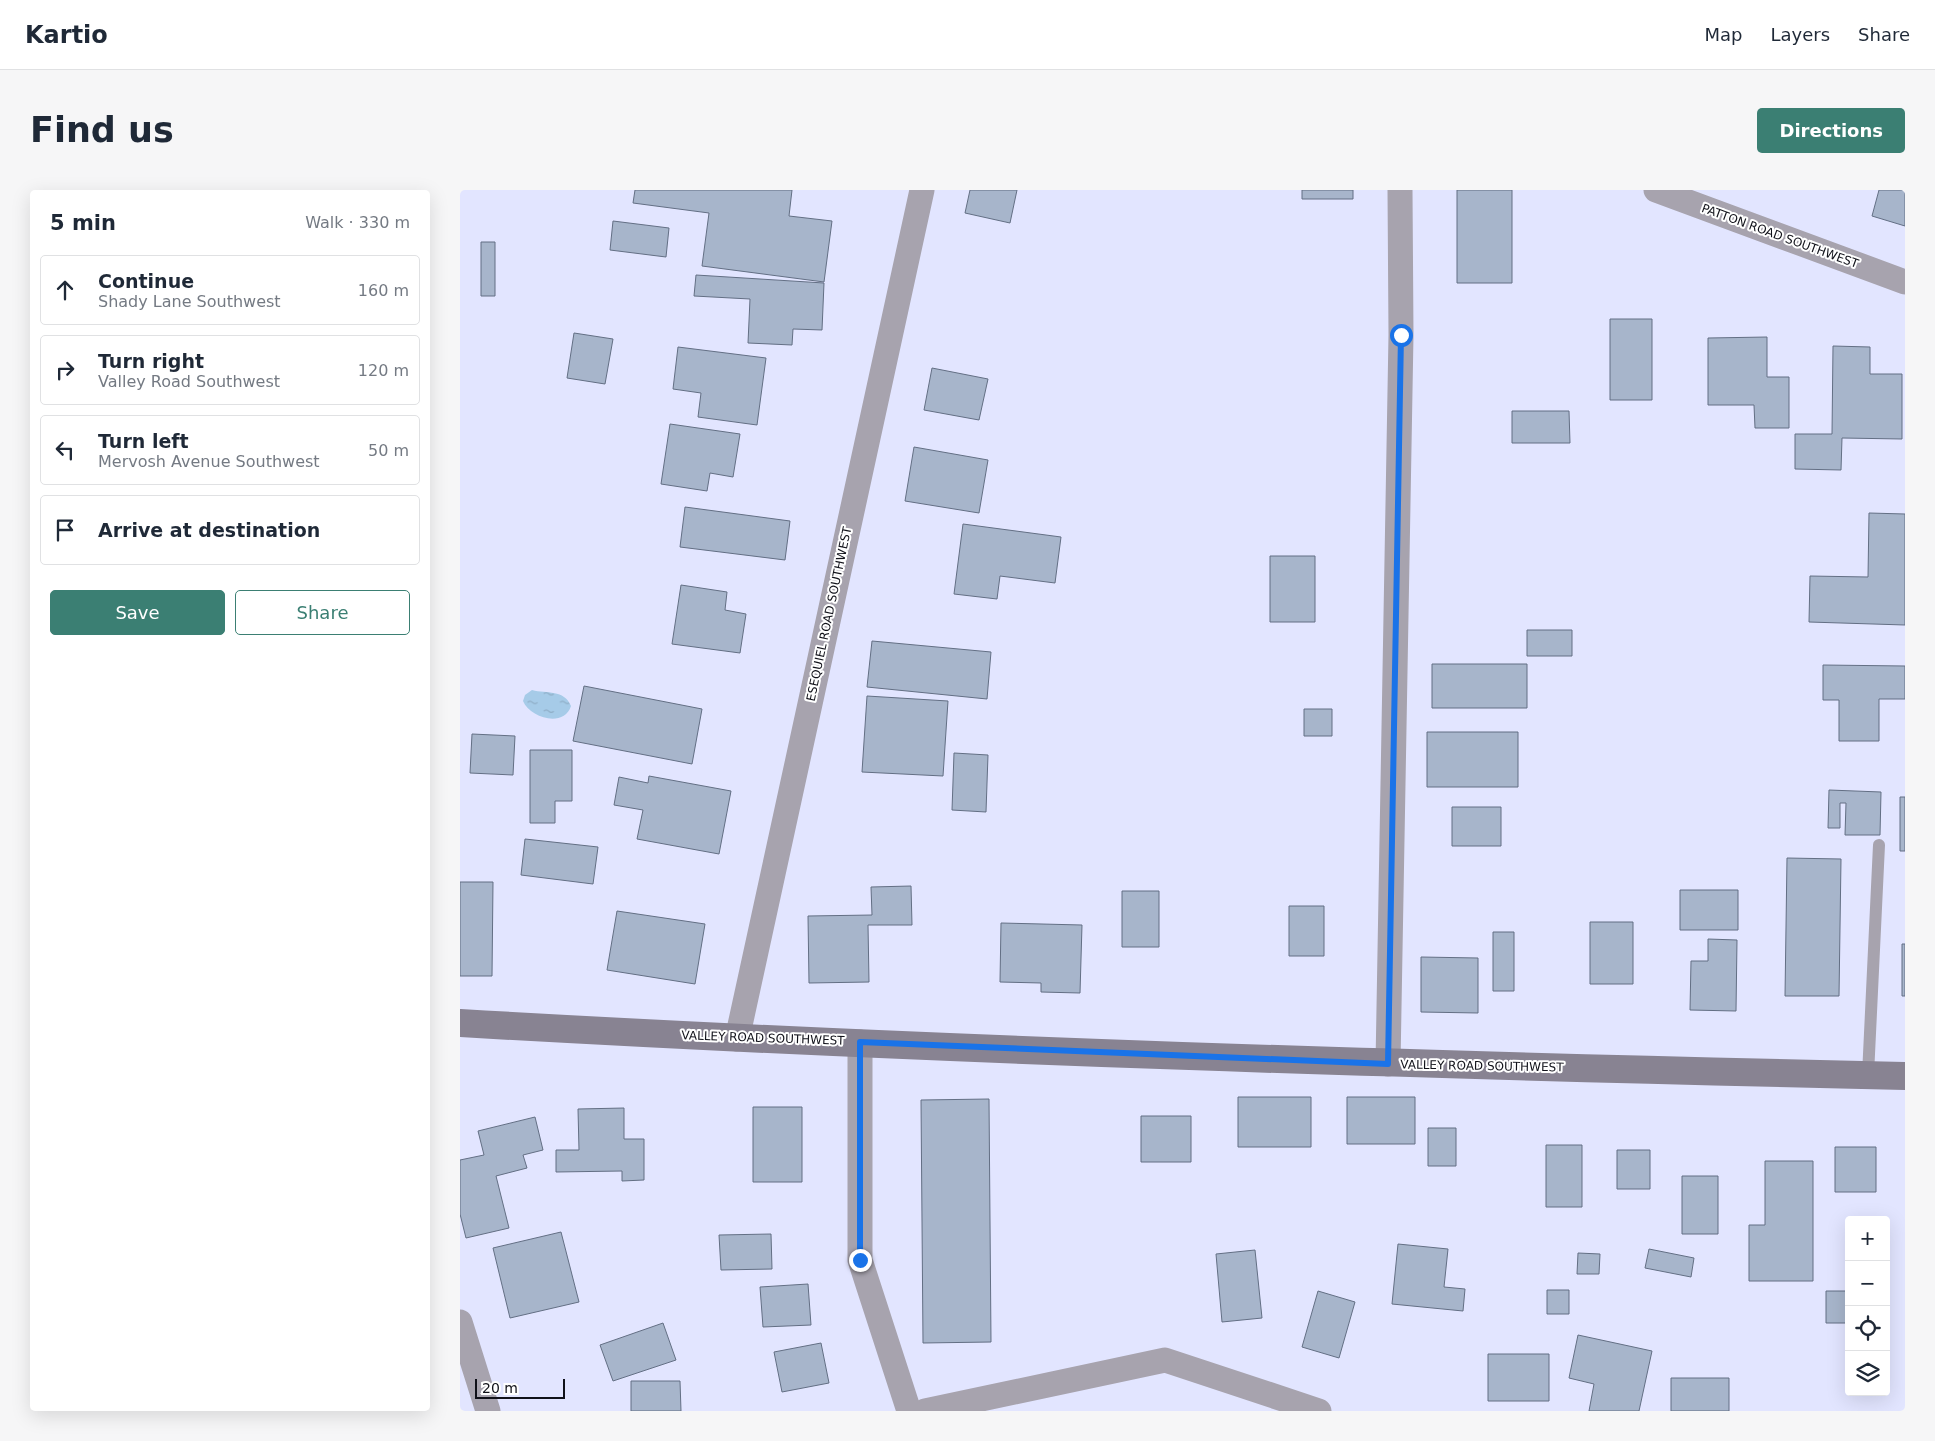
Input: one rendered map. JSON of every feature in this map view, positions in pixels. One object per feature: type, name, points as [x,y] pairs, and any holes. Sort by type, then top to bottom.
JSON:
[{"type":"street","name":"ESEQUIEL ROAD SOUTHWEST","points":[[737,1039],[922,190]]},
{"type":"street","points":[[1388,1064],[1400,345],[1400,190]]},
{"type":"street","name":"PATTON ROAD SOUTHWEST","points":[[1656,190],[1905,282]]},
{"type":"street","name":"VALLEY ROAD SOUTHWEST","points":[[460,1023],[737,1039],[860,1042],[1388,1064],[1905,1076]]},
{"type":"street","points":[[860,1042],[860,1260],[909,1411]]},
{"type":"street","points":[[460,1322],[488,1411]]},
{"type":"street","points":[[925,1411],[1165,1360],[1319,1411]]},
{"type":"lane","points":[[1868,1075],[1879,845]]},
{"type":"water","points":[[532,690],[560,695],[571,706],[562,717],[555,719],[539,716],[532,712],[523,701],[525,695]]},
{"type":"building","points":[[635,190],[792,190],[789,216],[832,221],[824,282],[702,266],[709,213],[633,203]]},
{"type":"building","points":[[970,190],[1017,190],[1010,223],[965,213]]},
{"type":"building","points":[[1302,190],[1353,190],[1353,199],[1302,199]]},
{"type":"building","points":[[1457,190],[1512,190],[1512,283],[1457,283]]},
{"type":"building","points":[[1879,190],[1905,190],[1905,226],[1872,216]]},
{"type":"building","points":[[613,221],[669,228],[666,257],[610,250]]},
{"type":"building","points":[[481,242],[495,242],[495,296],[481,296]]},
{"type":"building","points":[[696,275],[824,283],[822,330],[793,329],[792,345],[748,343],[750,299],[694,296]]},
{"type":"building","points":[[1610,319],[1652,319],[1652,400],[1610,400]]},
{"type":"building","points":[[574,333],[613,339],[605,384],[567,378]]},
{"type":"building","points":[[1767,337],[1767,377],[1789,377],[1789,428],[1755,428],[1754,405],[1708,405],[1708,338]]},
{"type":"building","points":[[1833,346],[1870,347],[1870,374],[1902,374],[1902,439],[1842,438],[1841,470],[1795,469],[1795,434],[1832,434]]},
{"type":"building","points":[[678,347],[766,358],[757,425],[698,417],[701,393],[673,389]]},
{"type":"building","points":[[932,368],[988,379],[979,420],[924,410]]},
{"type":"building","points":[[1512,411],[1569,411],[1570,443],[1512,443]]},
{"type":"building","points":[[670,424],[740,434],[733,477],[710,473],[707,491],[661,484]]},
{"type":"building","points":[[914,447],[988,460],[979,513],[905,501]]},
{"type":"building","points":[[685,507],[790,521],[785,560],[680,547]]},
{"type":"building","points":[[1869,513],[1905,514],[1905,625],[1809,622],[1810,576],[1868,577]]},
{"type":"building","points":[[963,524],[1061,537],[1055,583],[1000,576],[997,599],[954,594]]},
{"type":"building","points":[[1270,556],[1315,556],[1315,622],[1270,622]]},
{"type":"building","points":[[681,585],[727,592],[725,610],[746,614],[740,653],[672,644]]},
{"type":"building","points":[[1527,630],[1572,630],[1572,656],[1527,656]]},
{"type":"building","points":[[872,641],[991,652],[987,699],[867,687]]},
{"type":"building","points":[[1432,664],[1527,664],[1527,708],[1432,708]]},
{"type":"building","points":[[1823,665],[1905,666],[1905,699],[1879,699],[1879,741],[1839,741],[1839,700],[1823,700]]},
{"type":"building","points":[[584,686],[702,709],[692,764],[573,741]]},
{"type":"building","points":[[867,696],[948,701],[943,776],[862,772]]},
{"type":"building","points":[[1304,709],[1332,709],[1332,736],[1304,736]]},
{"type":"building","points":[[1427,732],[1518,732],[1518,787],[1427,787]]},
{"type":"building","points":[[472,734],[515,736],[513,775],[470,773]]},
{"type":"building","points":[[530,750],[572,750],[572,801],[555,801],[555,823],[530,823]]},
{"type":"building","points":[[954,753],[988,755],[986,812],[952,810]]},
{"type":"building","points":[[649,776],[731,791],[719,854],[637,839],[643,810],[614,805],[619,777],[648,783]]},
{"type":"building","points":[[1829,790],[1881,792],[1880,835],[1845,835],[1846,803],[1840,803],[1840,828],[1828,828]]},
{"type":"building","points":[[1900,797],[1905,797],[1905,851],[1900,851]]},
{"type":"building","points":[[1452,807],[1501,807],[1501,846],[1452,846]]},
{"type":"building","points":[[525,839],[598,847],[593,884],[521,875]]},
{"type":"building","points":[[1787,858],[1841,859],[1839,996],[1785,996]]},
{"type":"building","points":[[460,882],[493,882],[492,976],[460,976]]},
{"type":"building","points":[[911,886],[912,925],[868,925],[869,982],[809,983],[808,916],[872,915],[871,887]]},
{"type":"building","points":[[1680,890],[1738,890],[1738,930],[1680,930]]},
{"type":"building","points":[[1122,891],[1159,891],[1159,947],[1122,947]]},
{"type":"building","points":[[1289,906],[1324,906],[1324,956],[1289,956]]},
{"type":"building","points":[[617,911],[705,924],[695,984],[607,970]]},
{"type":"building","points":[[1590,922],[1633,922],[1633,984],[1590,984]]},
{"type":"building","points":[[1001,923],[1082,925],[1080,993],[1041,992],[1041,983],[1000,982]]},
{"type":"building","points":[[1493,932],[1514,932],[1514,991],[1493,991]]},
{"type":"building","points":[[1708,939],[1737,940],[1736,1011],[1690,1010],[1691,961],[1708,961]]},
{"type":"building","points":[[1902,944],[1905,944],[1905,996],[1902,996]]},
{"type":"building","points":[[1421,957],[1478,958],[1478,1013],[1421,1012]]},
{"type":"building","points":[[1238,1097],[1311,1097],[1311,1147],[1238,1147]]},
{"type":"building","points":[[1347,1097],[1415,1097],[1415,1144],[1347,1144]]},
{"type":"building","points":[[989,1099],[991,1342],[923,1343],[921,1100]]},
{"type":"building","points":[[753,1107],[802,1107],[802,1182],[753,1182]]},
{"type":"building","points":[[624,1108],[624,1139],[644,1139],[644,1180],[622,1181],[622,1171],[556,1172],[556,1150],[579,1150],[578,1109]]},
{"type":"building","points":[[1141,1116],[1191,1116],[1191,1162],[1141,1162]]},
{"type":"building","points":[[535,1117],[543,1150],[523,1155],[527,1168],[496,1176],[509,1228],[466,1238],[460,1214],[460,1160],[484,1155],[478,1131]]},
{"type":"building","points":[[1428,1128],[1456,1128],[1456,1166],[1428,1166]]},
{"type":"building","points":[[1546,1145],[1582,1145],[1582,1207],[1546,1207]]},
{"type":"building","points":[[1835,1147],[1876,1147],[1876,1192],[1835,1192]]},
{"type":"building","points":[[1617,1150],[1650,1150],[1650,1189],[1617,1189]]},
{"type":"building","points":[[1765,1161],[1813,1161],[1813,1281],[1749,1281],[1749,1225],[1765,1225]]},
{"type":"building","points":[[1682,1176],[1718,1176],[1718,1234],[1682,1234]]},
{"type":"building","points":[[561,1232],[579,1302],[510,1318],[493,1248]]},
{"type":"building","points":[[771,1234],[772,1269],[721,1270],[719,1235]]},
{"type":"building","points":[[1398,1244],[1448,1249],[1444,1287],[1465,1289],[1463,1311],[1392,1304]]},
{"type":"building","points":[[1649,1249],[1694,1258],[1691,1277],[1645,1268]]},
{"type":"building","points":[[1255,1250],[1262,1318],[1222,1322],[1216,1254]]},
{"type":"building","points":[[1578,1253],[1600,1254],[1599,1274],[1577,1274]]},
{"type":"building","points":[[808,1284],[811,1325],[763,1327],[760,1287]]},
{"type":"building","points":[[1547,1290],[1569,1290],[1569,1314],[1547,1314]]},
{"type":"building","points":[[1318,1291],[1355,1302],[1339,1358],[1302,1347]]},
{"type":"building","points":[[1826,1291],[1845,1291],[1845,1323],[1826,1323]]},
{"type":"building","points":[[663,1323],[676,1360],[613,1381],[600,1345]]},
{"type":"building","points":[[1578,1335],[1652,1351],[1639,1411],[1589,1411],[1594,1384],[1569,1378]]},
{"type":"building","points":[[821,1343],[829,1383],[782,1392],[774,1352]]},
{"type":"building","points":[[1488,1354],[1549,1354],[1549,1401],[1488,1401]]},
{"type":"building","points":[[1671,1378],[1729,1378],[1729,1411],[1671,1411]]},
{"type":"building","points":[[631,1381],[680,1381],[681,1411],[631,1411]]},
{"type":"route","points":[[860,1260],[860,1042],[1388,1064],[1401,335]]}]
